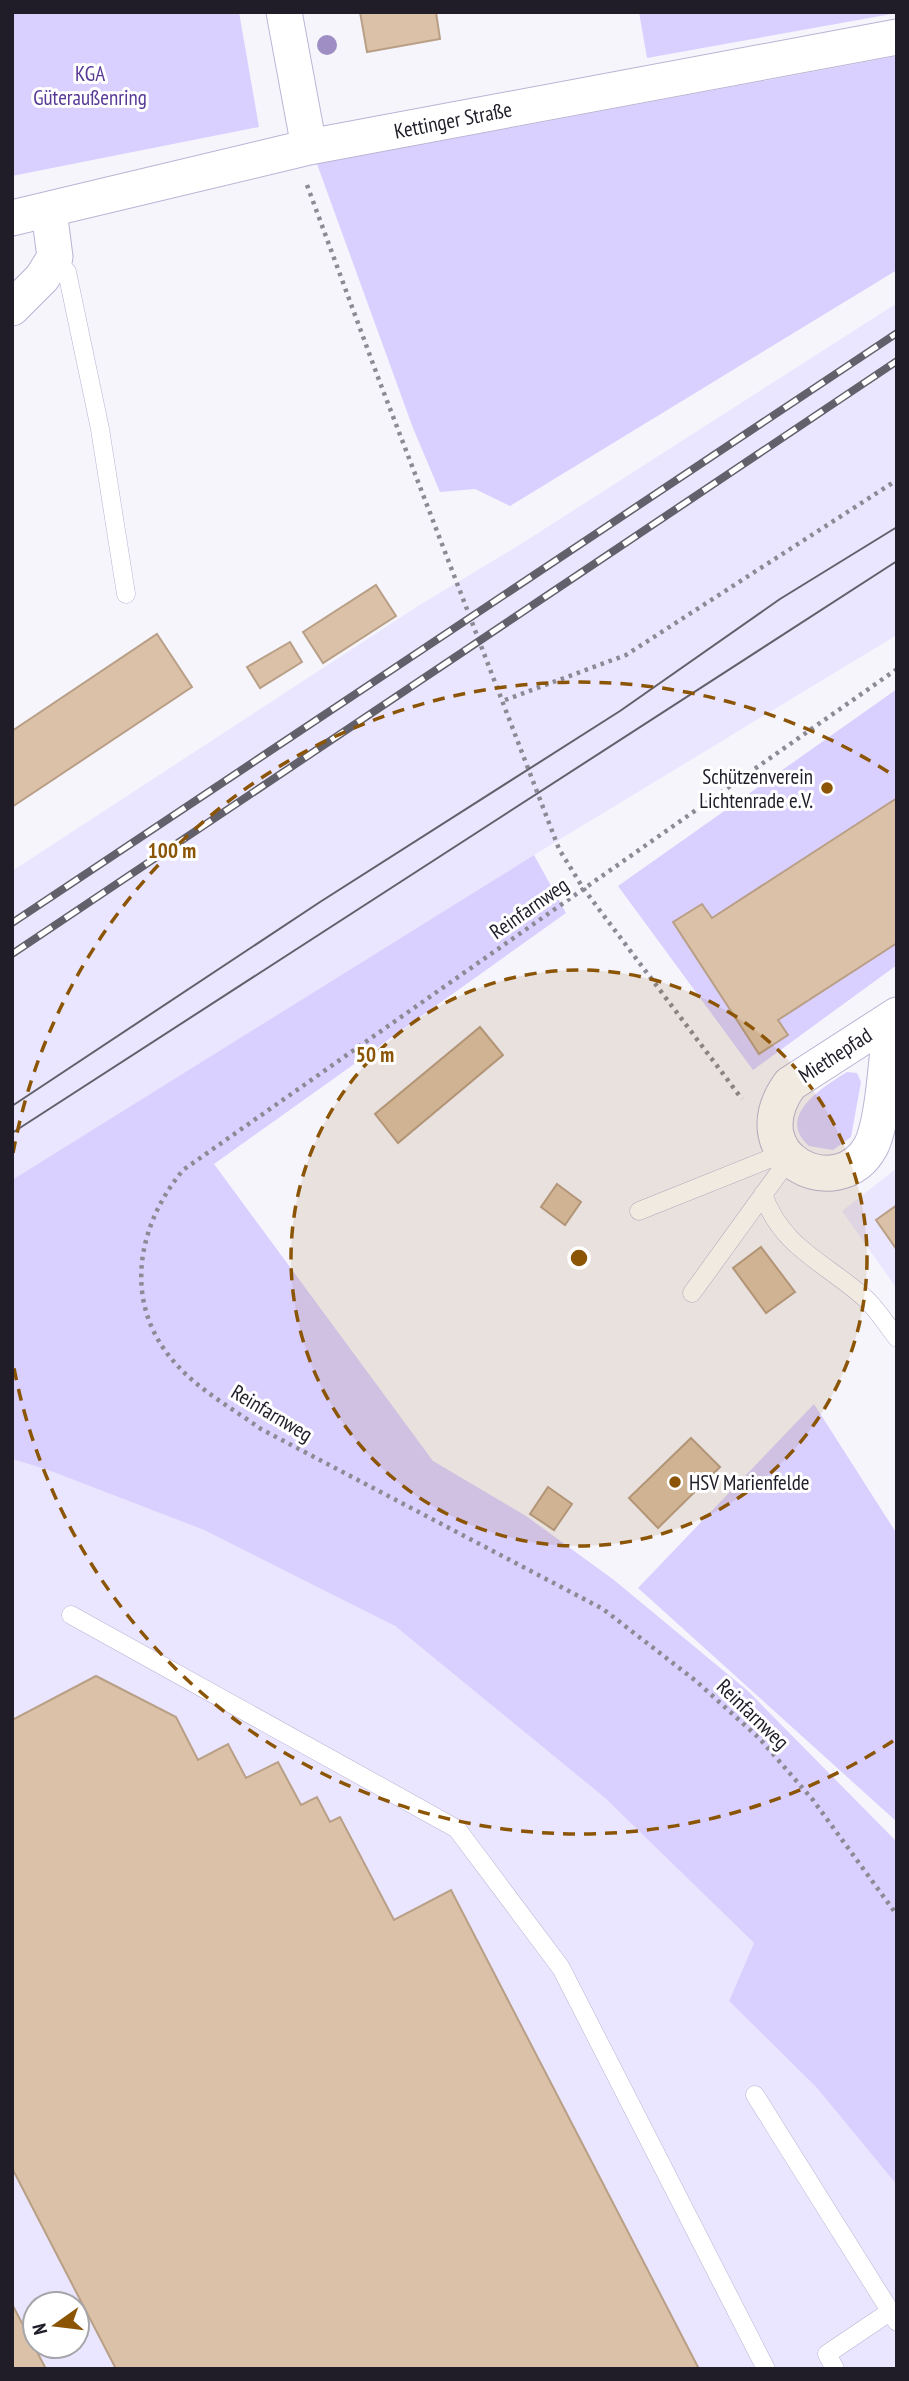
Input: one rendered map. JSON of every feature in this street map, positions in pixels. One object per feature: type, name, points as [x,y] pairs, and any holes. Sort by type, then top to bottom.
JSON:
[{"type":"street","points":[[284,12],[309,147]]},
{"type":"street","name":"Kettinger Straße","points":[[12,218],[309,147],[897,37]]},
{"type":"street","points":[[12,308],[42,278],[55,257],[49,211]]},
{"type":"street","name":"Miethepfad","points":[[894,1016],[877,1125],[871,1146],[860,1160],[847,1169],[830,1173],[812,1172],[787,1156],[777,1140],[774,1121],[778,1101],[790,1084],[894,1016]]},
{"type":"lane","points":[[55,257],[67,272],[100,429],[125,594]]},
{"type":"lane","points":[[692,1293],[787,1156]]},
{"type":"lane","points":[[639,1211],[787,1156]]},
{"type":"lane","points":[[763,1194],[770,1215],[782,1232],[869,1302],[897,1338]]},
{"type":"lane","points":[[71,1615],[457,1829],[561,1968],[766,2369]]},
{"type":"lane","points":[[755,2095],[894,2316],[827,2354],[835,2369]]},
{"type":"path","points":[[309,147],[302,171],[379,380],[505,700],[559,849],[583,888],[741,1099]]},
{"type":"path","points":[[505,700],[626,655],[897,480]]},
{"type":"path","name":"Reinfarnweg","points":[[897,669],[183,1170],[163,1195],[146,1233],[140,1276],[145,1306],[159,1341],[177,1365],[261,1429],[603,1609],[696,1681],[759,1738],[795,1780],[897,1915]]},
{"type":"shaded area","points":[[897,303],[897,635],[534,855],[12,1180],[12,871],[418,606],[524,542]]},
{"type":"shaded area","points":[[897,1168],[897,1289],[842,1211]]},
{"type":"shaded area","points":[[12,1459],[48,1470],[204,1530],[395,1626],[605,1798],[754,1943],[729,2001],[816,2087],[897,2185],[897,2369],[12,2369]]},
{"type":"green space","name":"KGA Güteraußenring","points":[[12,12],[239,12],[259,127],[12,176]]},
{"type":"green space","points":[[639,12],[897,12],[897,13],[647,58]]},
{"type":"green space","points":[[897,56],[897,270],[510,506],[475,489],[440,492],[413,428],[317,164]]},
{"type":"green space","name":"Schützenverein Lichtenrade e.V.","points":[[897,689],[897,965],[753,1070],[618,886]]},
{"type":"green space","points":[[534,855],[566,913],[214,1164],[433,1461],[526,1516],[614,1580],[748,1691],[897,1842],[897,2185],[816,2087],[729,2001],[754,1943],[605,1798],[395,1626],[204,1530],[48,1470],[12,1459],[12,1180]]},
{"type":"green space","points":[[847,1072],[857,1073],[861,1082],[851,1137],[833,1150],[809,1146],[800,1135],[797,1124],[800,1113],[815,1094]]},
{"type":"green space","points":[[814,1404],[897,1534],[897,1822],[638,1588]]},
{"type":"building","points":[[360,12],[436,12],[440,39],[367,52]]},
{"type":"building","points":[[376,585],[396,616],[323,663],[303,632]]},
{"type":"building","points":[[157,634],[192,687],[12,807],[12,731]]},
{"type":"building","points":[[290,642],[302,662],[260,688],[247,667]]},
{"type":"building","points":[[897,798],[897,943],[778,1020],[788,1035],[759,1054],[673,922],[702,904],[712,918]]},
{"type":"building","points":[[480,1027],[503,1055],[398,1143],[375,1114]]},
{"type":"building","points":[[557,1184],[581,1202],[565,1225],[541,1207]]},
{"type":"building","points":[[897,1205],[897,1250],[876,1220]]},
{"type":"building","points":[[761,1247],[795,1292],[766,1313],[733,1268]]},
{"type":"building","points":[[691,1438],[720,1467],[658,1528],[629,1498]]},
{"type":"building","points":[[548,1487],[572,1504],[554,1530],[530,1514]]},
{"type":"building","points":[[96,1676],[176,1717],[198,1760],[228,1744],[246,1778],[278,1762],[301,1805],[317,1797],[330,1822],[340,1817],[394,1920],[451,1890],[699,2369],[116,2369],[91,2321],[91,2290],[75,2290],[12,2168],[12,1720]]},
{"type":"building","points":[[12,2304],[21,2321],[21,2360],[41,2360],[46,2369],[12,2369]]},
{"type":"tram line","points":[[12,1106],[320,902],[620,711],[780,599],[897,527]]},
{"type":"tram line","points":[[12,1133],[897,561]]},
{"type":"railway","points":[[12,923],[897,333]]},
{"type":"railway","points":[[12,954],[897,361]]},
{"type":"place","name":"Schützenverein Lichtenrade e.V.","points":[[827,788]]},
{"type":"place","name":"HSV Marienfelde","points":[[675,1482]]}]
